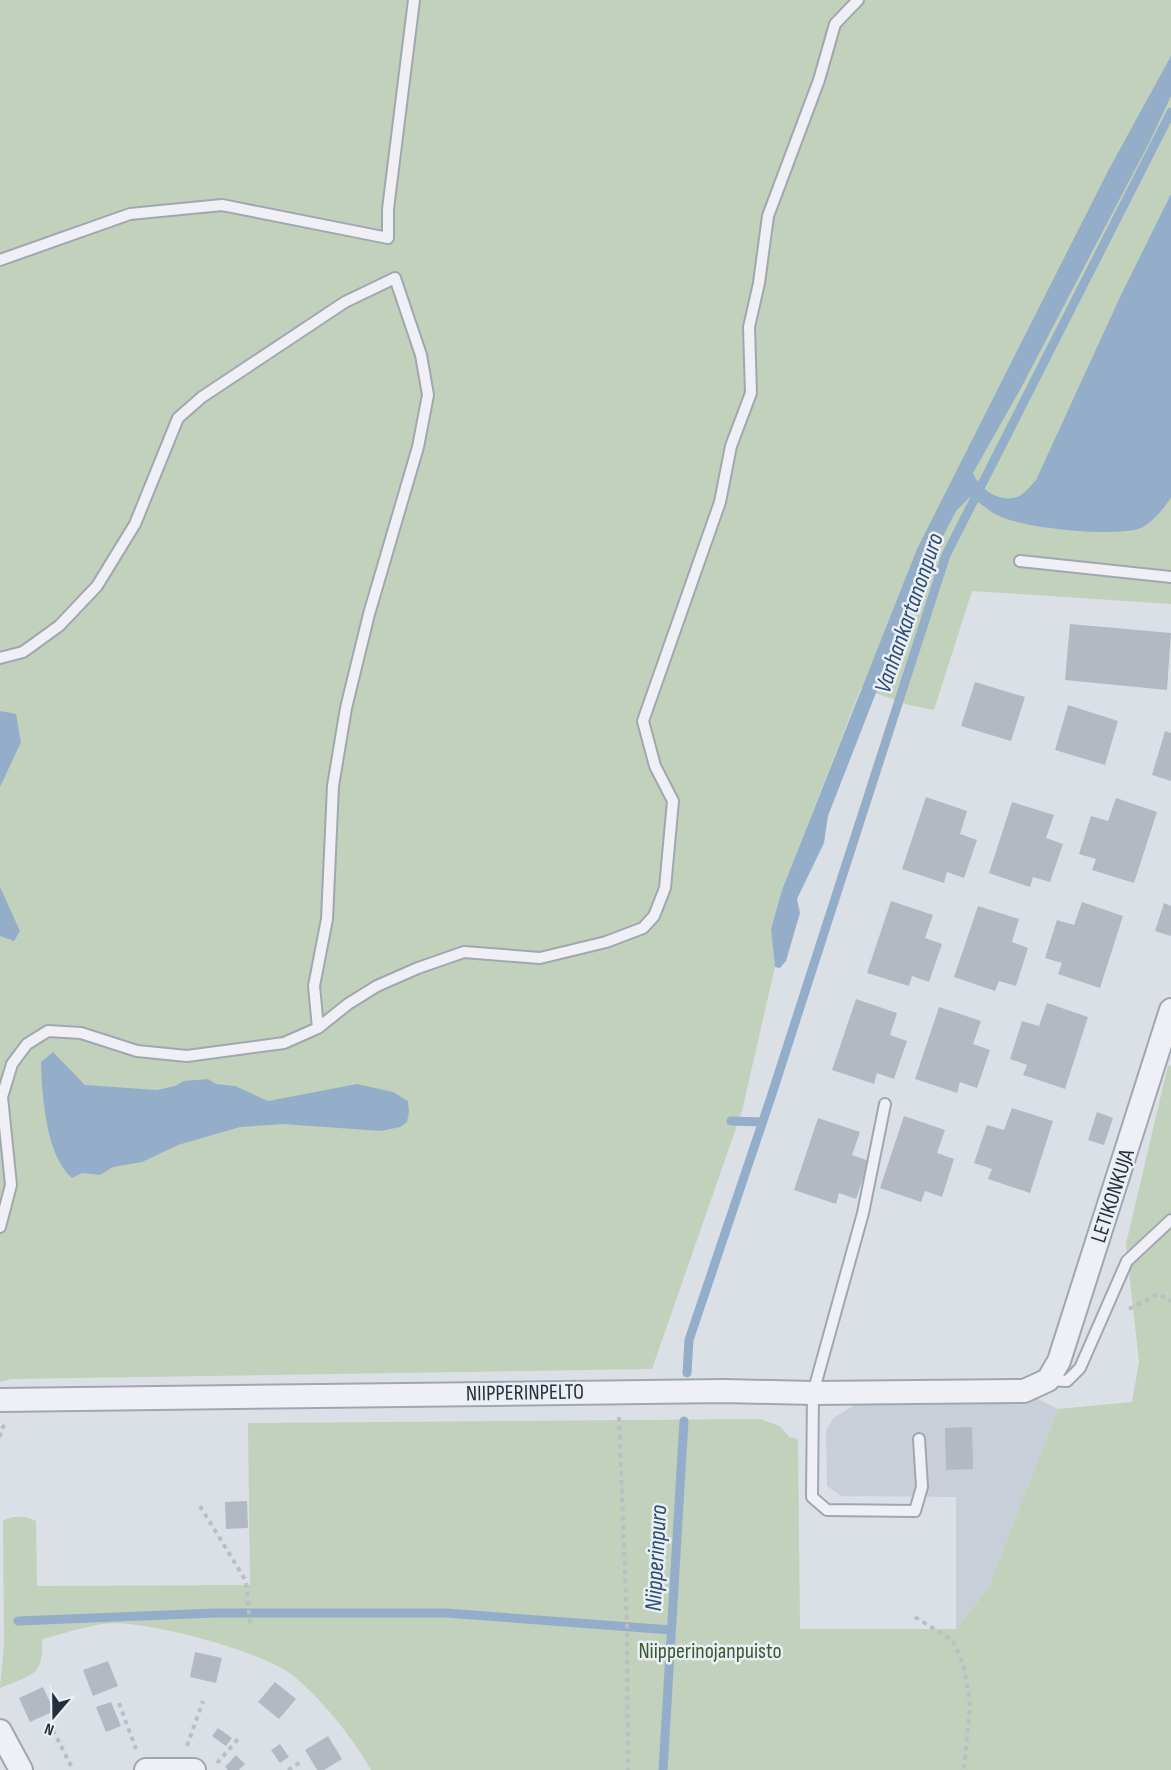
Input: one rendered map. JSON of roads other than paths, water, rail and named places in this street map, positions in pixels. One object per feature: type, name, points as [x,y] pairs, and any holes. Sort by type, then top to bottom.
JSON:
[{"type":"street","name":"LETIKONKUJA","points":[[1048,1380],[1059,1361],[1107,1217],[1171,1010]]},
{"type":"street","name":"NIIPPERINPELTO","points":[[0,1400],[724,1391],[813,1393],[1024,1391],[1048,1380]]},
{"type":"street","points":[[0,1731],[21,1770]]},
{"type":"street","points":[[142,1764],[187,1769]]},
{"type":"lane","points":[[0,260],[130,214],[222,205],[322,223],[388,238],[387,209],[414,0]]},
{"type":"lane","points":[[0,1227],[11,1185],[2,1097],[12,1064],[27,1044],[48,1032],[81,1033],[137,1051],[187,1056],[284,1043],[318,1028],[348,1004],[377,986],[418,968],[464,952],[540,957],[606,942],[643,928],[654,916],[665,888],[673,801],[655,766],[643,721],[720,502],[731,446],[751,393],[749,327],[768,216],[819,80],[835,24],[858,0]]},
{"type":"lane","points":[[0,658],[23,652],[59,626],[97,586],[135,524],[178,418],[202,397],[345,302],[395,278],[421,355],[429,395],[418,447],[369,614],[346,708],[333,786],[327,919],[314,986],[318,1028]]},
{"type":"lane","points":[[1020,561],[1171,577]]},
{"type":"lane","points":[[885,1104],[863,1213],[813,1393],[812,1497],[827,1510],[915,1511],[922,1487],[919,1439]]},
{"type":"lane","points":[[1048,1380],[1067,1381],[1080,1368],[1127,1261],[1171,1220]]},
{"type":"water","points":[[1171,56],[1171,96],[1150,141],[1021,388],[973,473],[985,489],[1004,498],[1020,496],[1036,480],[1121,295],[1171,194],[1171,498],[1148,524],[1138,529],[1125,531],[1088,532],[1026,524],[997,515],[970,497],[956,511],[915,591],[898,636],[895,656],[881,680],[828,816],[824,843],[797,899],[800,913],[786,961],[780,968],[775,967],[771,929],[782,890],[917,549],[1108,171]]},
{"type":"water","points":[[0,711],[16,714],[21,742],[0,787]]},
{"type":"water","points":[[0,887],[20,931],[14,941],[0,936]]},
{"type":"water","points":[[53,1052],[85,1085],[157,1090],[175,1086],[184,1081],[208,1079],[216,1084],[235,1086],[268,1101],[357,1084],[393,1092],[408,1101],[409,1112],[407,1122],[400,1127],[381,1131],[283,1124],[240,1127],[178,1145],[142,1162],[113,1167],[100,1175],[82,1173],[72,1178],[56,1155],[44,1108],[41,1062]]},
{"type":"waterway","name":"Vanhankartanonpuro","points":[[687,1373],[689,1340],[771,1097],[946,555],[1171,112]]},
{"type":"waterway","points":[[731,1121],[762,1122]]},
{"type":"waterway","name":"Niipperinpuro","points":[[663,1770],[684,1421]]},
{"type":"waterway","points":[[18,1621],[215,1613],[446,1613],[671,1630]]},
{"type":"park label","name":"Niipperinojanpuisto","points":[[710,1651]]}]
